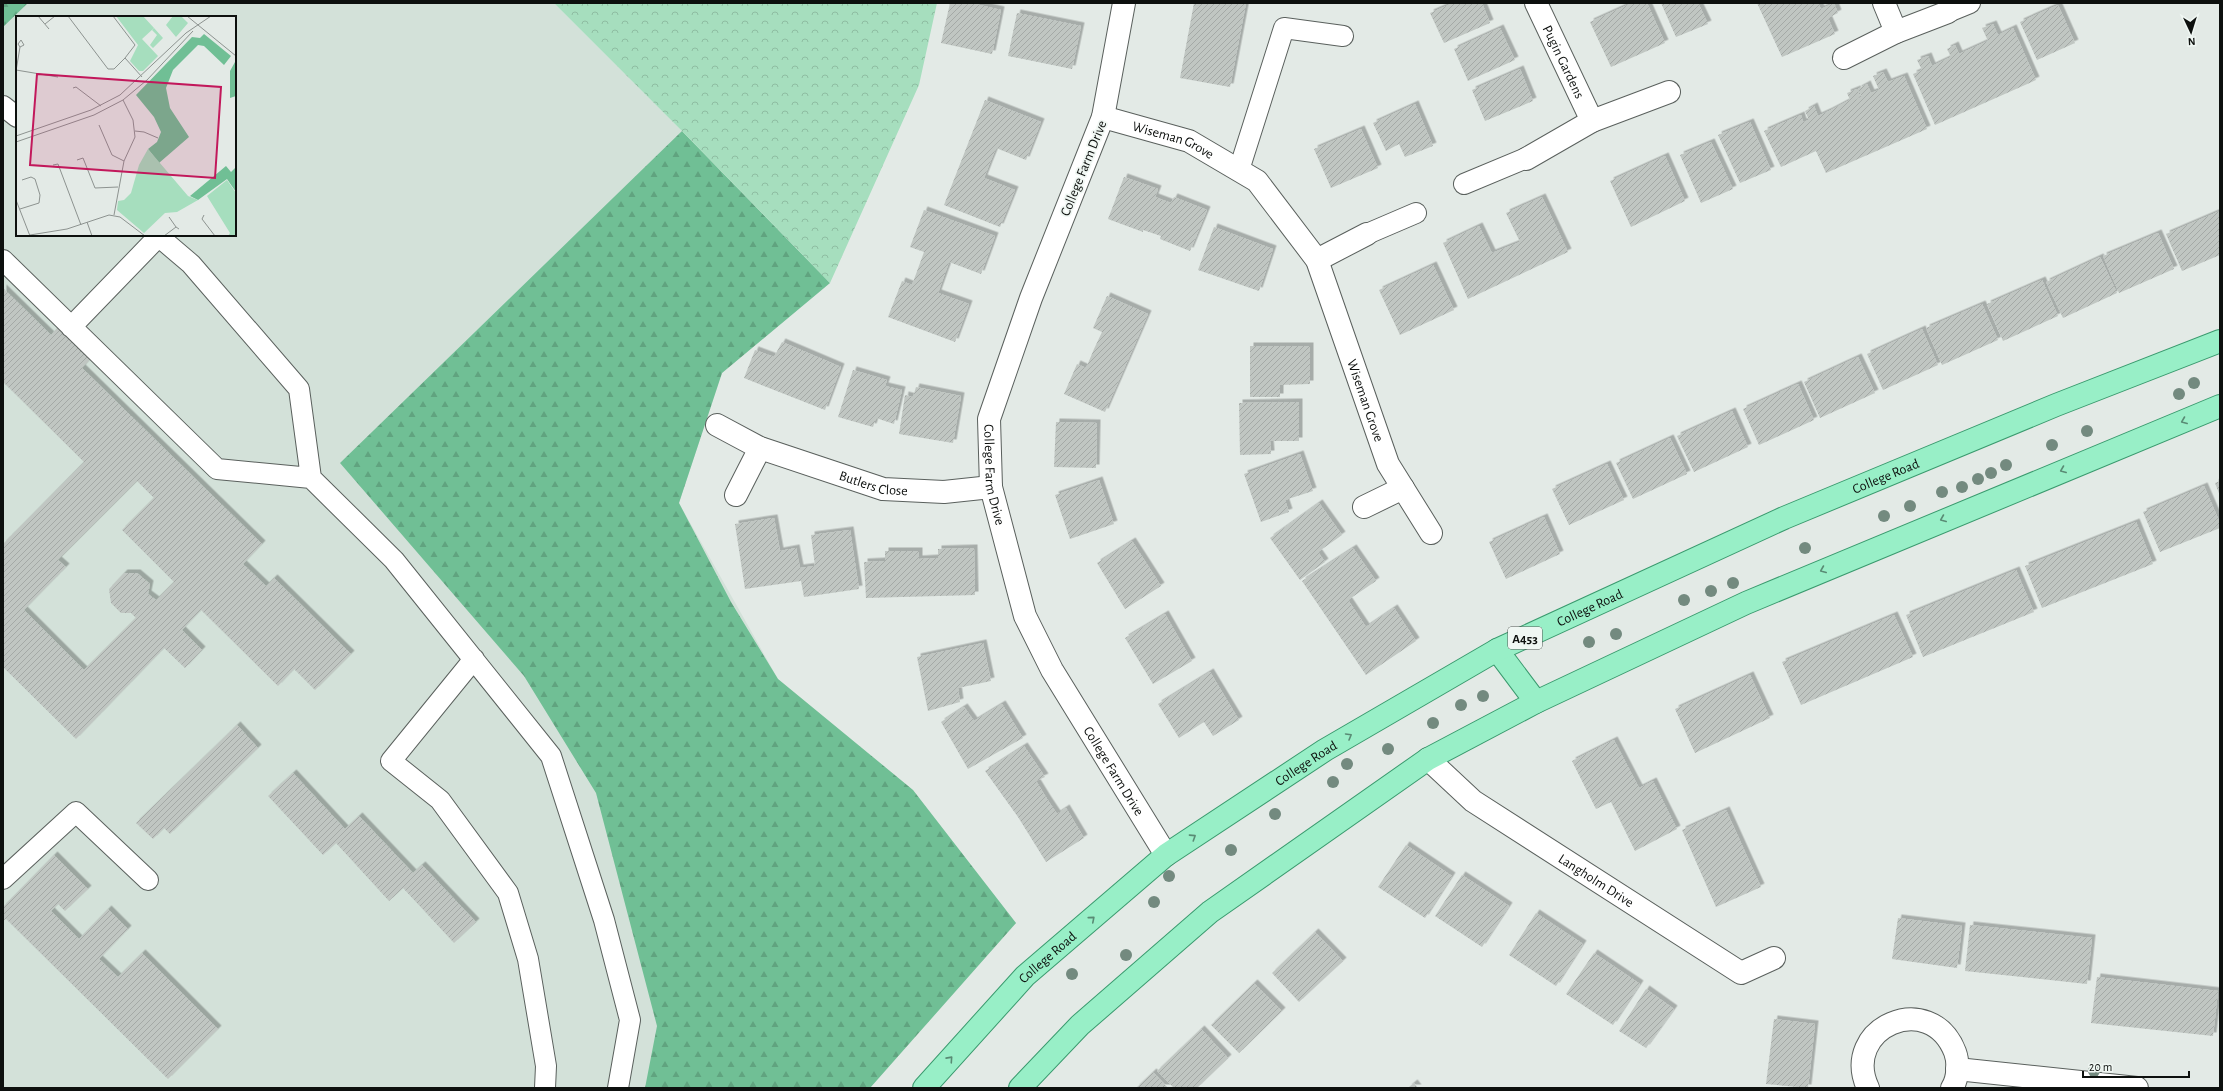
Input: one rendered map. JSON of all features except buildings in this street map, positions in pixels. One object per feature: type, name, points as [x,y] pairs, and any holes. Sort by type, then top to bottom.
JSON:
[{"type":"main road","name":"College Road","points":[[924,1088],[1025,976],[1166,854],[1325,750],[1497,650],[1784,518],[2049,408],[2220,341]]},
{"type":"main road","points":[[1020,1088],[1080,1025],[1210,912],[1428,759],[1536,702],[1746,602],[2220,406]]},
{"type":"main road","points":[[1497,650],[1536,702]]},
{"type":"street","name":"College Farm Drive","points":[[1124,3],[1103,117],[1031,298],[989,419],[991,487],[1025,616],[1052,670],[1166,854]]},
{"type":"street","name":"Pugin Gardens","points":[[1536,3],[1592,121]]},
{"type":"street","points":[[1884,3],[1896,32]]},
{"type":"street","points":[[1844,58],[1896,32],[1948,12]]},
{"type":"street","points":[[1529,158],[1592,121],[1669,92]]},
{"type":"street","name":"Wiseman Grove","points":[[1103,117],[1189,141],[1257,181],[1317,260],[1388,464],[1431,533]]},
{"type":"street","points":[[1317,260],[1367,234]]},
{"type":"street","name":"Butlers Close","points":[[717,425],[760,448],[883,488],[944,492],[991,487]]},
{"type":"street","points":[[736,495],[760,448]]},
{"type":"street","points":[[1364,507],[1403,488]]},
{"type":"street","name":"Langholm Drive","points":[[1428,759],[1473,801],[1741,973],[1774,958]]},
{"type":"street","points":[[1868,1088],[1863,1078],[1862,1062],[1867,1045],[1877,1032],[1891,1023],[1904,1019],[1918,1019],[1931,1024],[1942,1032],[1951,1042],[1956,1056],[1955,1078],[2137,1088]]},
{"type":"lane","points":[[1948,12],[1970,3]]},
{"type":"lane","points":[[1239,170],[1284,28],[1343,36]]},
{"type":"lane","points":[[3,106],[16,116]]},
{"type":"lane","points":[[1464,184],[1529,158]]},
{"type":"lane","points":[[1367,234],[1416,213]]},
{"type":"lane","points":[[71,327],[158,236],[192,264],[299,388],[311,478],[394,560],[551,756],[604,920],[630,1020],[618,1088]]},
{"type":"lane","points":[[3,260],[217,469],[311,478]]},
{"type":"lane","points":[[474,659],[391,761],[440,800],[508,893],[528,959],[546,1066],[545,1088]]},
{"type":"lane","points":[[3,879],[76,812],[148,880]]},
{"type":"shaded area","points":[[3,3],[554,3],[682,131],[830,283],[722,373],[679,503],[778,679],[913,790],[1016,923],[870,1088],[3,1088]]},
{"type":"green space","points":[[3,3],[28,3],[3,27]]},
{"type":"green space","points":[[554,3],[937,3],[919,85],[830,283],[682,131]]},
{"type":"green space","points":[[682,131],[830,283],[722,373],[679,503],[731,602],[778,679],[913,790],[1016,923],[870,1088],[645,1088],[657,1026],[596,793],[524,676],[340,463]]}]
